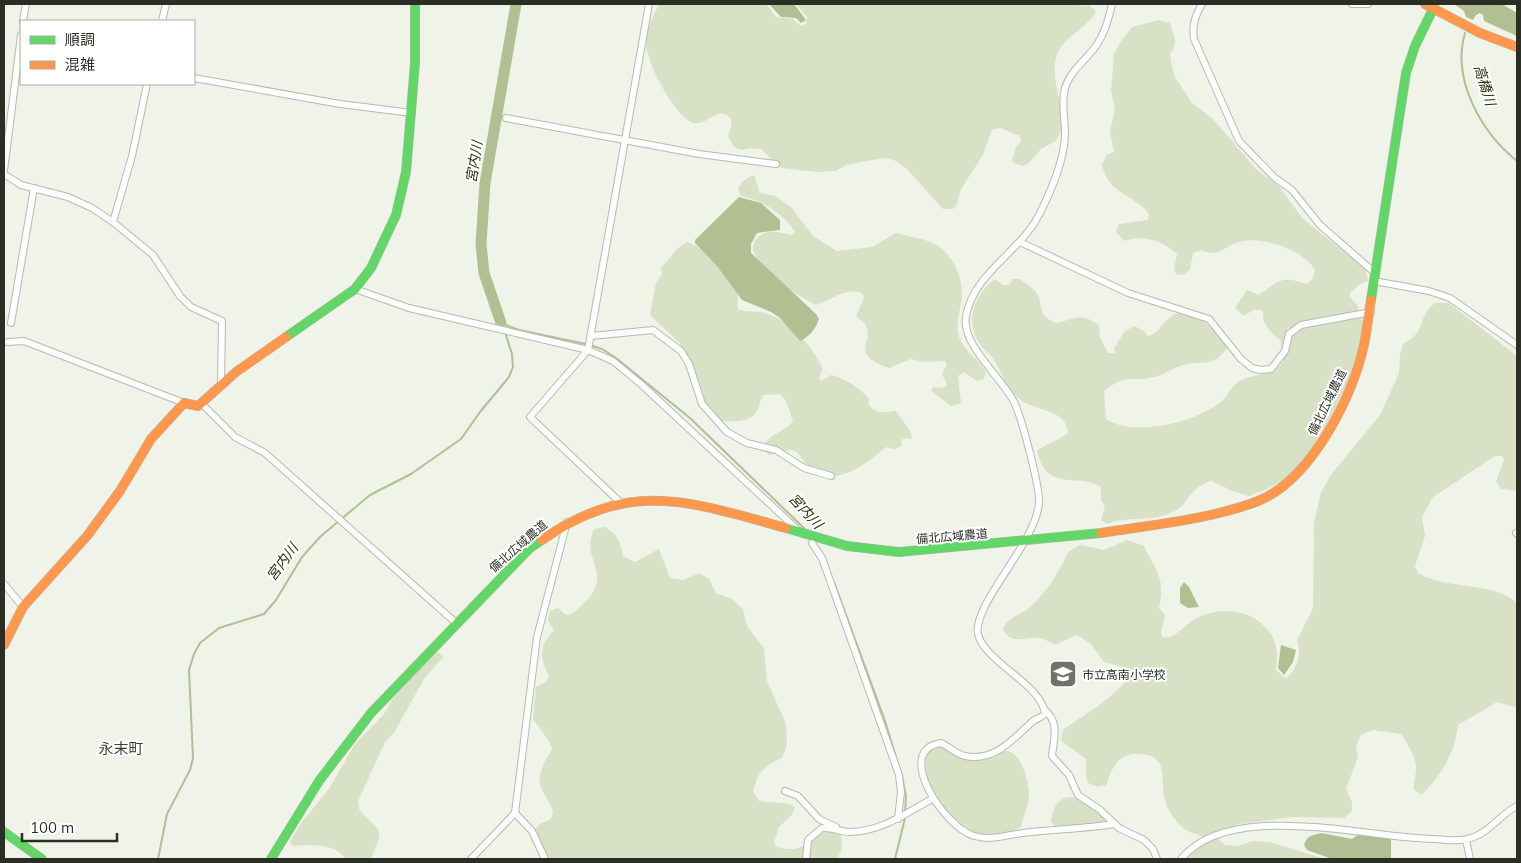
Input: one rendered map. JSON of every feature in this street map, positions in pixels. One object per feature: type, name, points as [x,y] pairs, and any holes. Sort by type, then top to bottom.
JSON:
[{"type":"street","points":[[23,20],[26,4]]},
{"type":"street","points":[[162,20],[166,4]]},
{"type":"street","points":[[8,342],[24,341],[184,403],[198,406],[243,366],[355,289],[371,268],[396,215],[406,172],[412,113],[415,4]]},
{"type":"street","points":[[621,503],[530,417],[588,350],[592,336],[649,4]]},
{"type":"street","points":[[1112,4],[1104,32],[1096,46],[1070,78],[1065,89],[1063,110],[1065,134],[1061,160],[1039,216],[1020,242],[978,287],[970,300],[966,319],[967,332],[973,345],[1014,400],[1023,422],[1039,499],[1038,515],[1024,542],[982,609],[977,628],[984,648],[1014,672],[1053,719],[1055,726],[1053,758],[1069,776],[1078,795],[1099,809],[1114,824],[1128,834],[1144,840],[1153,849],[1157,859]]},
{"type":"street","points":[[1202,4],[1192,29],[1194,40],[1239,141],[1275,178],[1292,190],[1320,225],[1375,277],[1450,298],[1517,345]]},
{"type":"street","points":[[1352,4],[1368,4]]},
{"type":"street","points":[[1430,5],[1480,33],[1517,48]]},
{"type":"street","name":"備北広域農道","points":[[271,859],[320,781],[371,713],[530,548],[567,522],[599,509],[621,503],[669,500],[700,504],[811,538],[865,549],[898,552],[1091,535],[1198,518],[1258,501],[1282,487],[1303,468],[1331,426],[1359,365],[1370,312],[1406,74],[1414,46],[1430,5]]},
{"type":"street","points":[[20,47],[4,173],[15,182],[68,197],[92,208],[113,222],[153,255],[180,296],[192,307],[222,321],[221,385]]},
{"type":"street","points":[[195,78],[340,104],[412,113]]},
{"type":"street","points":[[113,222],[132,156],[147,85]]},
{"type":"street","points":[[506,118],[626,140],[776,164]]},
{"type":"street","points":[[11,323],[34,188]]},
{"type":"street","points":[[1020,242],[1128,293],[1209,319],[1241,359],[1252,368],[1260,370],[1271,368],[1277,362],[1285,351],[1288,334],[1293,328],[1370,312]]},
{"type":"street","points":[[355,289],[409,308],[588,350],[613,361],[642,384],[811,538],[822,558],[899,775],[902,818]]},
{"type":"street","points":[[592,336],[653,330],[681,351],[688,364],[702,404],[727,432],[747,443],[776,450],[804,468],[831,476]]},
{"type":"street","points":[[4,645],[23,607],[87,536],[120,491],[151,439],[184,403]]},
{"type":"street","points":[[201,403],[235,437],[265,453],[456,623]]},
{"type":"street","points":[[471,859],[515,813],[537,637],[567,522]]},
{"type":"street","points":[[4,584],[23,607]]},
{"type":"street","points":[[1044,709],[1044,716],[1034,720],[1006,746],[992,753],[968,757],[941,743],[928,748],[922,756],[921,764],[932,799],[949,821],[962,831],[986,838],[1002,838],[1021,833],[1083,829],[1114,824]]},
{"type":"street","points":[[785,791],[798,796],[819,819],[833,825],[838,830]]},
{"type":"street","points":[[806,859],[808,840],[825,828],[850,833],[860,831],[902,818],[932,799]]},
{"type":"street","points":[[1181,859],[1204,840],[1253,828],[1314,825],[1412,839],[1466,840],[1479,835],[1504,813],[1517,806]]},
{"type":"street","points":[[515,813],[532,831],[544,859]]},
{"type":"street","points":[[4,832],[42,859]]},
{"type":"street","points":[[1466,840],[1470,859]]},
{"type":"shaded area","points":[[659,4],[766,4],[776,17],[793,19],[801,26],[806,24],[807,17],[796,4],[1076,4],[1082,6],[1089,5],[1096,11],[1088,22],[1063,44],[1056,59],[1055,78],[1061,107],[1062,126],[1056,141],[1041,149],[1029,163],[1023,166],[1013,163],[1012,160],[1016,147],[1021,141],[1020,136],[1000,128],[992,130],[983,155],[961,189],[957,204],[953,209],[943,209],[907,169],[894,160],[883,158],[846,165],[836,171],[817,172],[781,168],[761,149],[742,150],[735,147],[728,136],[731,120],[727,115],[718,114],[701,123],[691,122],[684,117],[661,85],[647,49],[648,30]]},
{"type":"shaded area","points":[[769,4],[794,4],[806,20],[801,23],[796,18],[781,17]]},
{"type":"shaded area","points":[[1454,4],[1502,4],[1517,13],[1517,36],[1484,21],[1483,15],[1480,13],[1473,20],[1466,17],[1464,11]]},
{"type":"shaded area","points":[[1158,20],[1170,23],[1175,40],[1174,48],[1170,54],[1175,77],[1192,103],[1212,118],[1257,170],[1279,186],[1303,219],[1365,268],[1368,281],[1360,284],[1350,293],[1350,297],[1358,306],[1364,324],[1364,331],[1353,368],[1335,410],[1312,449],[1300,465],[1287,477],[1274,486],[1249,496],[1211,481],[1197,488],[1179,509],[1173,512],[1156,517],[1115,521],[1107,524],[1101,520],[1105,506],[1101,501],[1101,487],[1093,483],[1055,477],[1047,472],[1041,464],[1037,450],[1068,434],[1066,426],[1057,415],[1029,405],[1017,397],[993,358],[981,346],[973,328],[972,319],[976,301],[981,293],[995,279],[1003,285],[1009,285],[1013,279],[1020,279],[1036,292],[1043,313],[1049,320],[1056,323],[1073,318],[1082,318],[1099,325],[1100,337],[1108,353],[1115,353],[1114,348],[1124,332],[1134,326],[1143,330],[1148,336],[1155,333],[1169,318],[1177,314],[1194,316],[1203,321],[1217,334],[1227,348],[1213,361],[1183,365],[1147,379],[1124,380],[1104,391],[1106,419],[1118,425],[1149,427],[1166,425],[1199,414],[1224,399],[1233,386],[1239,382],[1276,369],[1284,359],[1280,340],[1266,325],[1262,310],[1254,310],[1243,316],[1235,308],[1247,290],[1259,295],[1276,283],[1285,280],[1306,284],[1312,280],[1315,270],[1310,263],[1294,251],[1273,243],[1252,240],[1237,242],[1219,252],[1214,253],[1201,250],[1193,253],[1190,270],[1182,275],[1176,274],[1174,270],[1177,254],[1171,249],[1152,240],[1138,238],[1124,241],[1116,232],[1119,224],[1148,220],[1149,214],[1143,207],[1115,188],[1105,174],[1102,164],[1107,155],[1114,152],[1110,132],[1115,108],[1111,91],[1114,54],[1132,27]]},
{"type":"shaded area","points":[[754,175],[760,193],[775,196],[791,207],[813,236],[837,251],[872,247],[896,233],[930,242],[944,250],[958,271],[962,287],[958,324],[960,340],[986,373],[983,379],[977,381],[964,372],[958,376],[961,403],[951,406],[931,391],[933,387],[943,388],[947,385],[942,374],[947,364],[945,361],[924,362],[911,359],[889,368],[876,363],[869,357],[865,347],[867,331],[864,323],[856,316],[864,298],[862,293],[844,293],[816,305],[772,276],[758,260],[753,250],[754,243],[761,234],[766,232],[791,235],[795,232],[785,219],[771,208],[741,196],[738,189],[744,180]]},
{"type":"shaded area","points":[[739,197],[761,203],[780,220],[780,230],[757,233],[751,244],[751,253],[819,319],[812,332],[800,341],[780,318],[771,312],[742,300],[717,266],[695,243],[695,240]]},
{"type":"shaded area","points":[[687,242],[701,249],[723,271],[738,295],[738,309],[765,313],[783,322],[799,335],[813,351],[823,369],[819,378],[821,381],[831,375],[842,379],[857,387],[869,399],[868,404],[874,410],[880,412],[896,411],[911,432],[912,439],[906,438],[901,440],[902,446],[894,449],[886,447],[862,466],[844,474],[825,477],[814,475],[797,452],[791,450],[769,455],[763,450],[765,444],[772,436],[793,421],[786,401],[780,394],[764,395],[755,414],[747,419],[721,421],[702,400],[680,343],[650,315],[656,283],[662,274],[661,268],[677,249]]},
{"type":"shaded area","points":[[1435,303],[1449,303],[1517,356],[1517,491],[1501,489],[1496,482],[1504,459],[1501,456],[1495,456],[1433,497],[1422,517],[1425,536],[1415,566],[1418,573],[1430,579],[1495,591],[1517,603],[1517,708],[1497,702],[1458,725],[1454,745],[1446,763],[1422,795],[1414,790],[1415,760],[1401,734],[1373,730],[1361,735],[1356,746],[1358,757],[1346,789],[1352,802],[1352,811],[1344,818],[1294,817],[1240,824],[1218,832],[1218,839],[1225,845],[1238,846],[1253,841],[1270,842],[1325,859],[1185,859],[1207,841],[1184,828],[1171,813],[1165,801],[1162,773],[1156,759],[1148,755],[1135,754],[1123,757],[1116,764],[1106,785],[1098,787],[1088,783],[1086,759],[1061,741],[1063,730],[1098,706],[1123,684],[1131,675],[1126,668],[1104,662],[1091,644],[1077,635],[1054,645],[1041,638],[1014,639],[1006,634],[1003,629],[1008,621],[1036,602],[1047,589],[1068,552],[1080,545],[1104,550],[1127,540],[1144,546],[1159,575],[1161,598],[1159,608],[1165,615],[1161,633],[1163,638],[1175,634],[1200,616],[1209,613],[1228,611],[1246,614],[1261,623],[1270,633],[1277,650],[1276,669],[1282,676],[1287,678],[1296,665],[1299,656],[1297,640],[1313,608],[1314,522],[1321,493],[1330,476],[1380,415],[1399,373],[1400,354],[1403,344],[1416,334],[1429,309]]},
{"type":"shaded area","points":[[605,527],[618,539],[623,556],[635,562],[659,549],[670,578],[683,580],[700,573],[709,579],[716,593],[732,599],[743,609],[747,626],[764,648],[767,681],[786,724],[787,745],[782,758],[770,764],[759,774],[753,792],[759,801],[782,803],[795,807],[792,815],[779,827],[774,843],[777,847],[786,849],[799,848],[825,829],[832,829],[841,835],[842,849],[837,859],[548,859],[534,830],[540,824],[551,819],[553,811],[540,785],[542,769],[552,749],[533,719],[536,687],[547,681],[549,676],[543,663],[542,652],[545,641],[554,630],[548,621],[550,611],[558,608],[566,615],[571,614],[592,594],[597,584],[597,576],[591,550],[591,540],[594,529]]},
{"type":"shaded area","points":[[1184,582],[1189,587],[1199,607],[1188,608],[1180,603],[1180,588]]},
{"type":"shaded area","points":[[1281,645],[1296,650],[1293,662],[1284,675],[1278,668]]},
{"type":"shaded area","points":[[438,652],[443,657],[424,679],[394,733],[385,742],[358,801],[359,809],[379,830],[378,840],[371,859],[345,859],[336,850],[322,846],[293,846],[290,842],[301,823],[329,789],[354,745],[384,714],[393,698],[423,664]]},
{"type":"shaded area","points":[[938,746],[944,747],[960,758],[996,751],[1013,753],[1024,770],[1029,791],[1021,827],[1005,833],[987,835],[970,832],[955,823],[936,798],[927,779],[926,757],[928,750]]},
{"type":"shaded area","points":[[1069,797],[1079,799],[1088,804],[1104,816],[1104,821],[1090,826],[1057,828],[1051,822],[1054,809],[1061,800]]},
{"type":"shaded area","points":[[1322,833],[1352,839],[1359,834],[1391,839],[1391,859],[1332,859],[1307,850],[1304,845],[1307,839]]},
{"type":"waterway","name":"宮内川","points":[[501,323],[484,273],[481,244],[485,183],[516,4]]},
{"type":"waterway","name":"高橋川","points":[[1465,33],[1462,69],[1466,87],[1481,121],[1492,136],[1517,161]]},
{"type":"waterway","name":"宮内川","points":[[501,323],[519,330],[586,344],[602,349],[616,358],[690,418],[808,532]]},
{"type":"waterway","name":"宮内川","points":[[158,859],[167,814],[190,770],[193,758],[189,670],[200,643],[219,628],[264,614],[276,600],[302,557],[321,536],[370,495],[411,474],[461,439],[480,412],[509,377],[513,367],[512,354],[505,332]]},
{"type":"waterway","name":"宮内川","points":[[834,582],[885,721],[898,764]]},
{"type":"waterway","name":"宮内川","points":[[902,776],[906,797],[905,813]]},
{"type":"waterway","name":"宮内川","points":[[895,859],[905,818]]},
{"type":"traffic: fast","points":[[286,337],[355,289],[371,268],[396,215],[406,172],[415,63],[415,4]]},
{"type":"traffic: fast","points":[[1371,300],[1406,73],[1415,46],[1433,9],[1433,4]]},
{"type":"traffic: fast","points":[[786,528],[847,546],[899,552],[1101,533]]},
{"type":"traffic: fast","points":[[271,859],[319,781],[371,713],[530,548],[542,540]]},
{"type":"traffic: fast","points":[[4,832],[42,859]]},
{"type":"traffic: slow","points":[[1425,4],[1480,33],[1517,47]]},
{"type":"traffic: slow","points":[[1101,533],[1181,521],[1221,512],[1258,501],[1277,491],[1310,458],[1338,415],[1357,370],[1366,337],[1371,300]]},
{"type":"traffic: slow","points":[[4,645],[23,607],[87,536],[120,491],[151,439],[184,403],[198,406],[236,372],[286,337]]},
{"type":"traffic: slow","points":[[542,540],[574,521],[604,508],[633,502],[662,501],[691,504],[721,510],[786,528]]},
{"type":"place","name":"市立高南小学校","points":[[1063,674]]},
{"type":"district","name":"永末町","points":[[121,748]]}]
